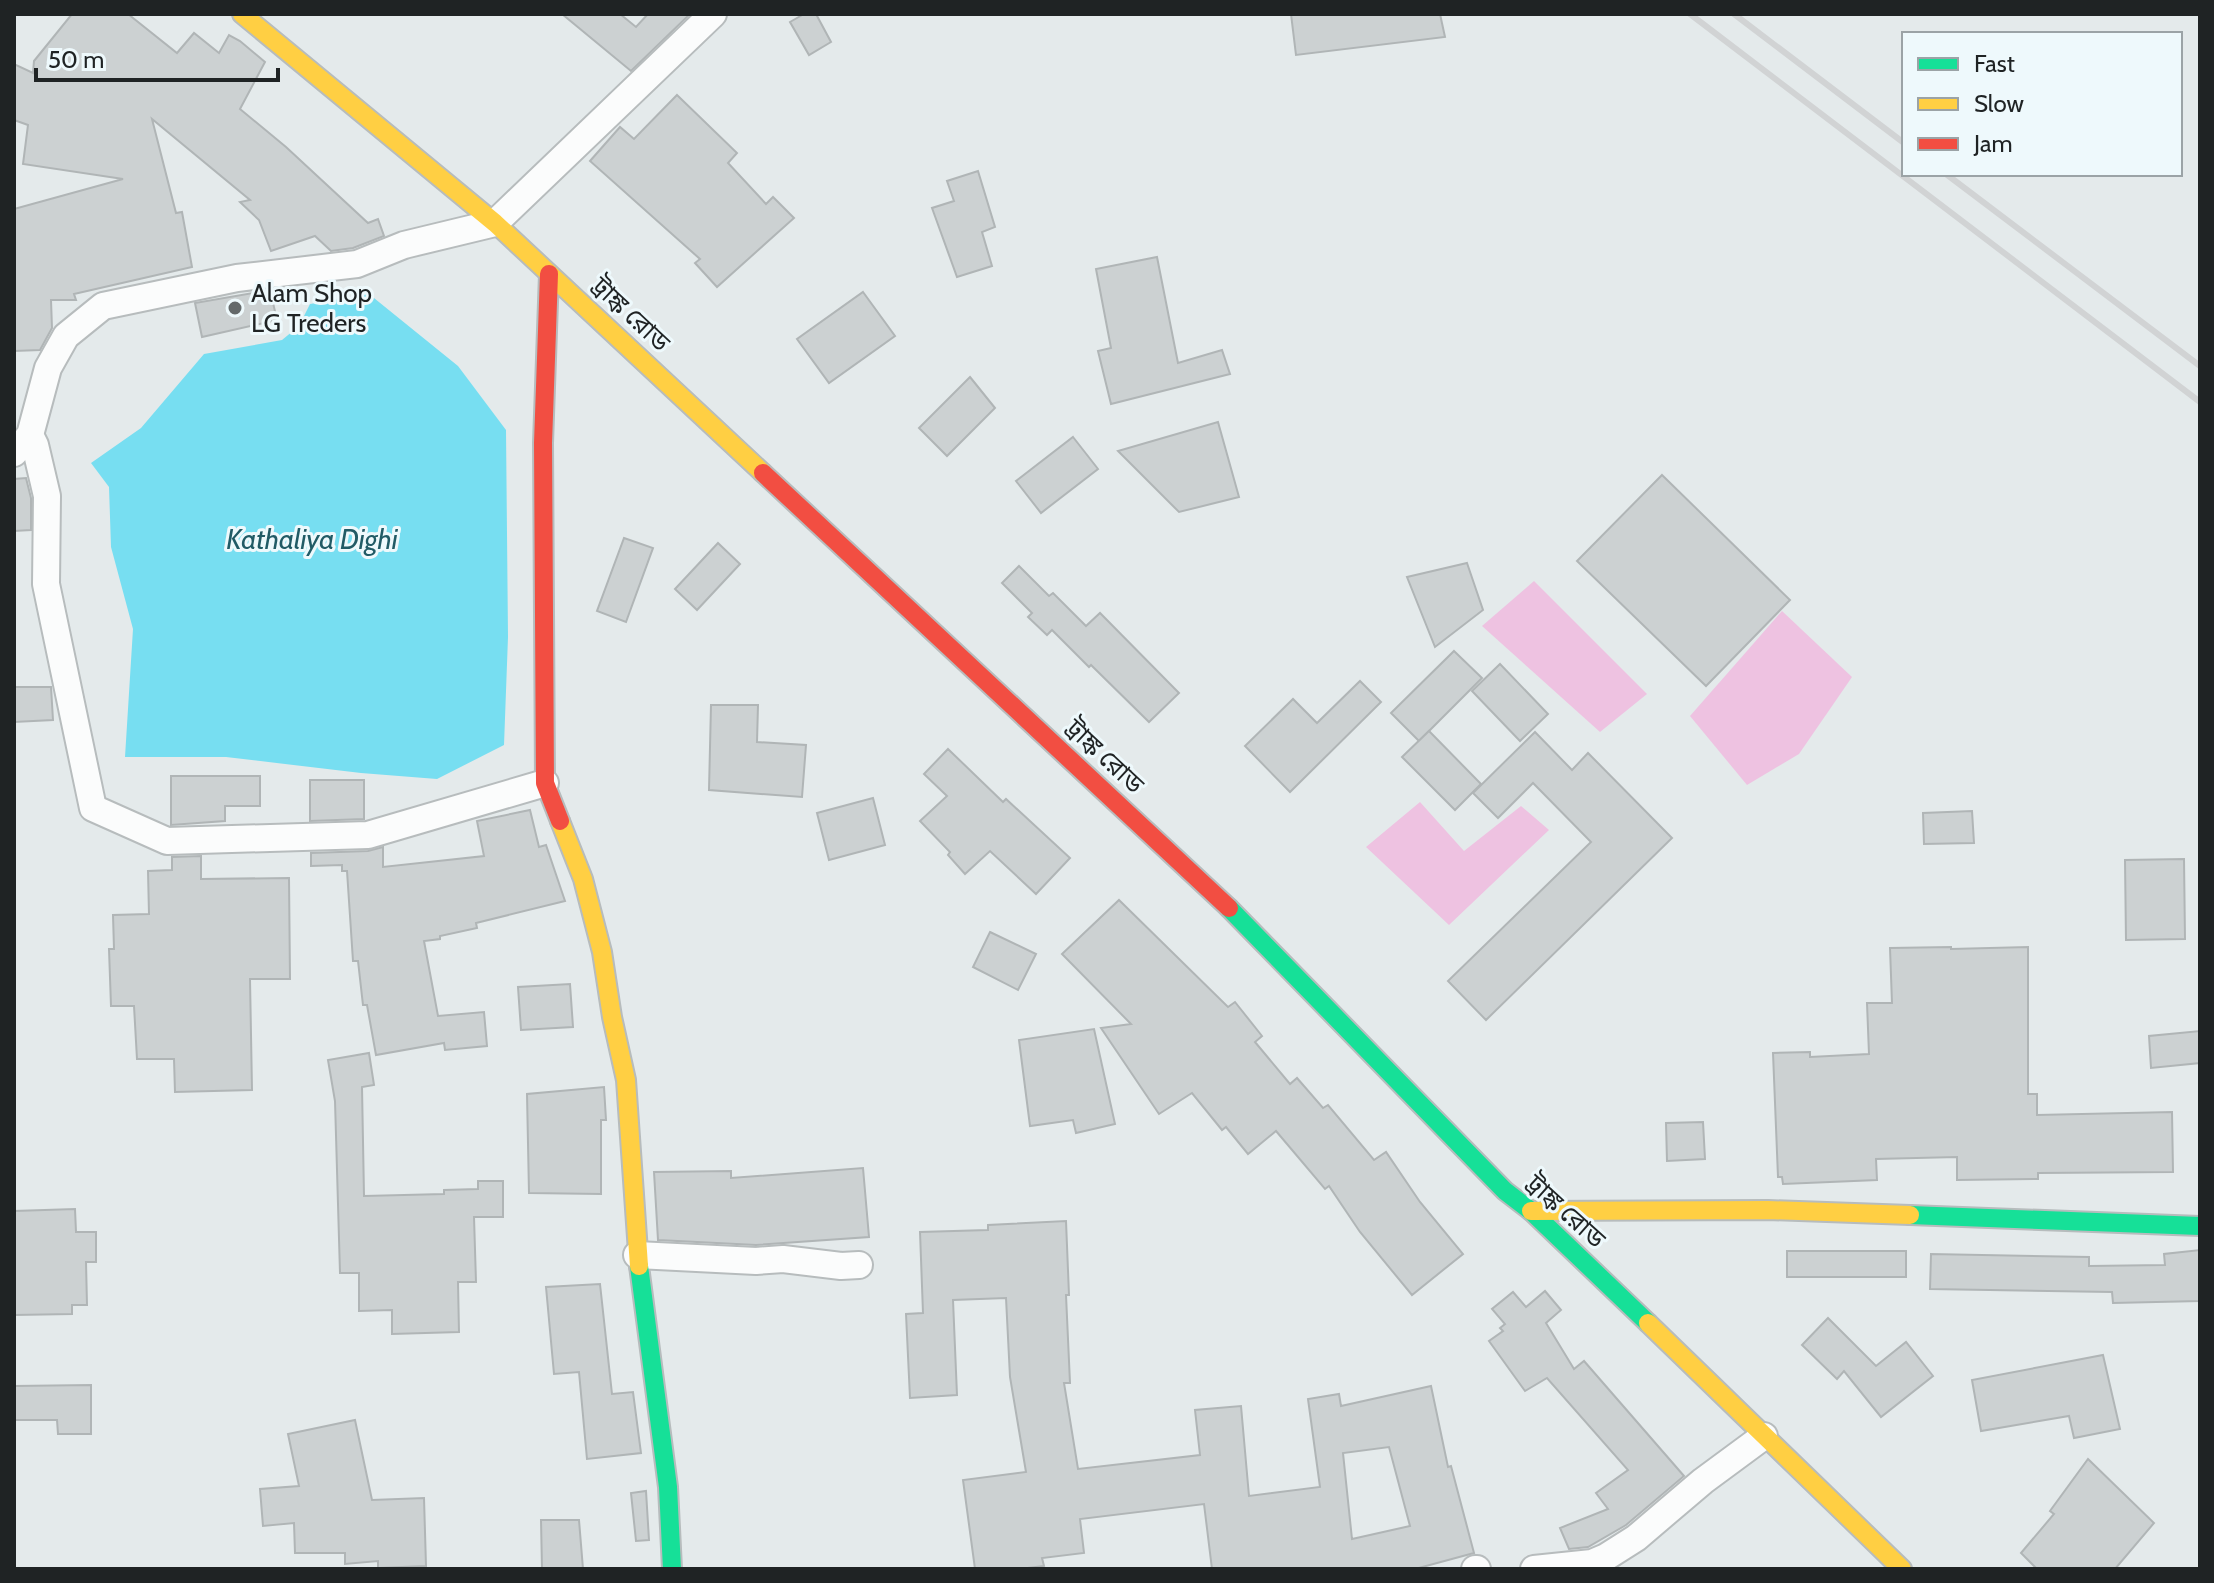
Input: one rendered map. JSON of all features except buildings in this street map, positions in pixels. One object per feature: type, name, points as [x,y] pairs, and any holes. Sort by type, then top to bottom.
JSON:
[{"type":"main road","name":"ট্রাঙ্ক রোড","points":[[242,14],[495,223],[1213,892],[1505,1191],[1531,1211],[1902,1569]]},
{"type":"main road","points":[[549,274],[543,443],[545,783],[583,879],[602,952],[626,1080],[637,1255],[668,1487],[672,1569]]},
{"type":"main road","points":[[1531,1211],[1768,1210],[2200,1226]]},
{"type":"street","points":[[545,783],[368,835],[167,841],[93,808],[46,584],[47,496],[35,445],[22,444],[48,368],[66,336],[103,306],[237,278],[357,264],[404,245],[495,223],[713,14]]},
{"type":"street","points":[[637,1255],[756,1261],[783,1259],[841,1266],[859,1265]]},
{"type":"street","points":[[1534,1569],[1592,1563],[1606,1557],[1636,1538],[1703,1481],[1764,1436]]},
{"type":"shaded area","points":[[1534,581],[1647,694],[1600,732],[1482,626]]},
{"type":"shaded area","points":[[1782,611],[1852,677],[1799,754],[1747,785],[1690,716]]},
{"type":"shaded area","points":[[1420,802],[1464,851],[1521,806],[1549,830],[1449,925],[1366,847]]},
{"type":"water","name":"Kathaliya Dighi","points":[[369,294],[458,366],[506,430],[508,637],[504,745],[437,779],[226,757],[125,757],[133,629],[111,547],[109,487],[91,463],[141,428],[204,354],[282,340],[299,326],[310,304]]},
{"type":"railway","points":[[1690,14],[1902,175]]},
{"type":"railway","points":[[1734,14],[1902,141]]},
{"type":"railway","points":[[1903,176],[2200,402]]},
{"type":"railway","points":[[1949,176],[2200,366]]},
{"type":"traffic: fast","points":[[1229,908],[1505,1191],[1531,1211],[1648,1323]]},
{"type":"traffic: fast","points":[[1910,1215],[2200,1226]]},
{"type":"traffic: fast","points":[[639,1266],[668,1487],[672,1569]]},
{"type":"traffic: slow","points":[[242,14],[495,223],[763,473]]},
{"type":"traffic: slow","points":[[560,821],[583,879],[602,952],[626,1080],[639,1266]]},
{"type":"traffic: slow","points":[[1531,1211],[1768,1210],[1910,1215]]},
{"type":"traffic: slow","points":[[1648,1323],[1902,1569]]},
{"type":"traffic: jam","points":[[549,274],[543,443],[545,783],[560,821]]},
{"type":"traffic: jam","points":[[763,473],[1229,908]]},
{"type":"place","name":"Alam Shop LG Treders","points":[[235,308]]}]
